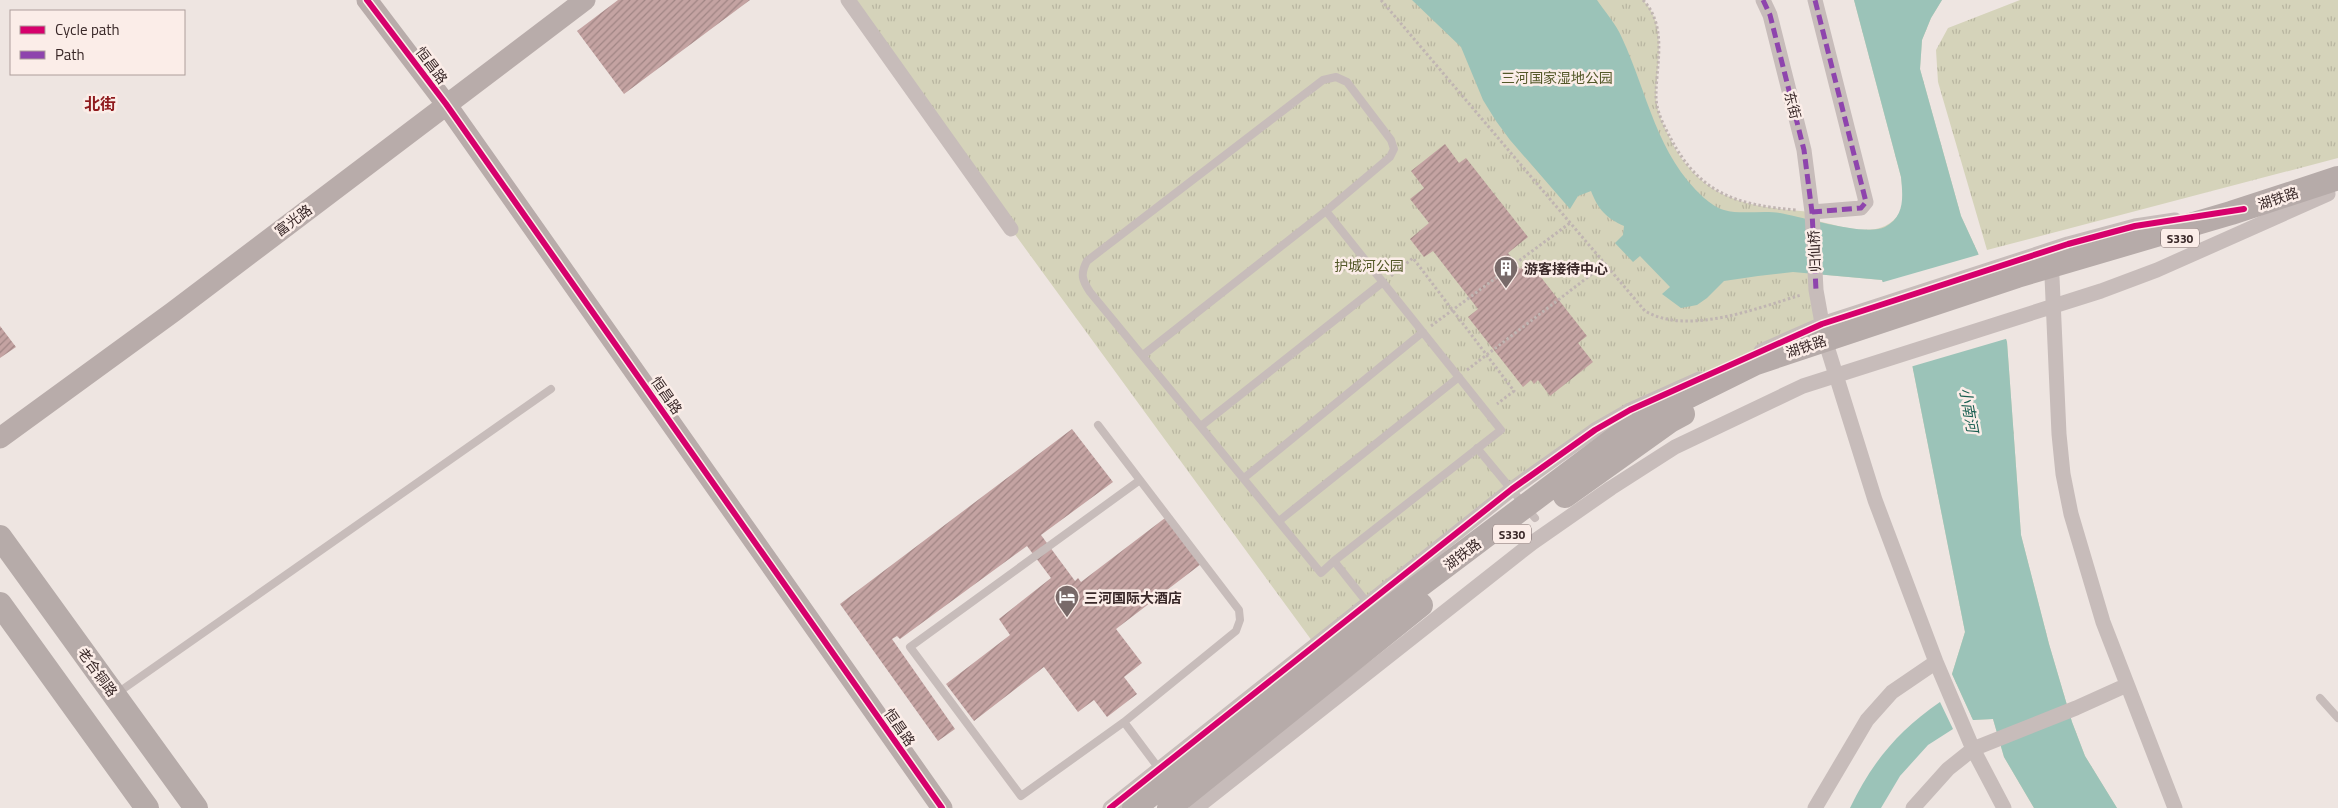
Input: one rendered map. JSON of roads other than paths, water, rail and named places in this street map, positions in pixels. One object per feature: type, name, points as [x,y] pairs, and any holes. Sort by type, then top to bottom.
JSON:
[{"type":"main road","name":"湖铁路","points":[[1134,808],[1164,776],[1378,617],[1494,547],[1524,504],[1670,421],[1757,380],[1825,338],[1898,322],[2016,275],[2244,209],[2335,188]]},
{"type":"main road","name":"湖铁路","points":[[2016,275],[2052,277],[2335,188]]},
{"type":"main road","name":"老合铜路","points":[[0,537],[196,808]]},
{"type":"main road","points":[[0,604],[147,808]]},
{"type":"main road","name":"湖铁路","points":[[1169,808],[1378,617]]},
{"type":"street","name":"恒昌路","points":[[367,0],[446,104],[942,808]]},
{"type":"street","name":"富光路","points":[[0,438],[181,306],[585,0]]},
{"type":"street","points":[[848,0],[1011,229]]},
{"type":"street","name":"东街","points":[[1763,0],[1770,15],[1804,150],[1812,212]]},
{"type":"street","points":[[1812,212],[1861,208],[1866,202],[1815,0]]},
{"type":"street","points":[[1196,808],[1532,543],[1611,488],[1675,447],[1803,386],[2053,306],[2157,270],[2335,188]]},
{"type":"street","name":"归仙桥","points":[[1812,212],[1816,290],[1825,338],[1875,500],[1936,662],[1973,749],[2004,808]]},
{"type":"street","points":[[1378,617],[1524,504],[1595,430],[1630,410],[1825,338],[1879,305],[2016,275]]},
{"type":"street","points":[[2052,277],[2059,434],[2063,474],[2071,514],[2103,622],[2175,808]]},
{"type":"street","points":[[1815,808],[1867,720],[1892,692],[1936,662]]},
{"type":"street","points":[[1913,808],[1948,769],[1973,749],[2076,708],[2127,685]]},
{"type":"street","points":[[1110,808],[1164,776]]},
{"type":"lane","points":[[1143,355],[1326,211],[1390,157],[1394,149],[1391,140],[1347,82],[1336,77],[1323,80],[1088,261],[1082,272],[1084,283],[1321,573],[1501,430],[1326,211]]},
{"type":"lane","points":[[1201,426],[1383,282]]},
{"type":"lane","points":[[1244,478],[1423,332]]},
{"type":"lane","points":[[1279,521],[1459,377]]},
{"type":"lane","points":[[114,695],[552,389]]},
{"type":"lane","points":[[1098,425],[1140,480],[1239,610],[1240,620],[1236,631],[1124,722],[1021,796],[910,647],[1140,480]]},
{"type":"lane","points":[[1477,448],[1524,504]]},
{"type":"lane","points":[[1334,561],[1378,617]]},
{"type":"lane","points":[[2320,698],[2338,718]]},
{"type":"lane","points":[[1124,722],[1164,776]]},
{"type":"water","name":"三河国家湿地公园","points":[[1412,0],[1597,0],[1620,33],[1664,143],[1688,181],[1704,198],[1719,208],[1731,211],[1780,213],[1864,230],[1885,227],[1892,223],[1899,212],[1902,192],[1901,177],[1854,0],[1942,0],[1931,18],[1922,40],[1920,69],[1961,216],[1978,253],[2007,342],[2021,535],[2049,644],[2072,722],[2085,756],[2117,808],[2034,808],[2004,757],[1993,719],[1973,720],[1952,674],[1965,632],[1911,359],[1882,280],[1793,272],[1758,276],[1724,281],[1697,305],[1681,308],[1662,294],[1670,287],[1640,256],[1633,262],[1615,243],[1623,235],[1624,226],[1612,220],[1603,212],[1591,191],[1578,196],[1570,209],[1510,140],[1496,121],[1483,100],[1461,47]]},
{"type":"water","points":[[1940,702],[1953,729],[1928,745],[1900,776],[1881,808],[1850,808],[1867,776],[1899,736],[1911,724]]},
{"type":"place","name":"游客接待中心","points":[[1506,289]]},
{"type":"place","name":"三河国际大酒店","points":[[1067,618]]},
{"type":"district","name":"北街","points":[[100,104]]},
{"type":"park label","name":"护城河公园","points":[[1369,265]]},
{"type":"water label","name":"小南河","points":[[1969,410]]}]
